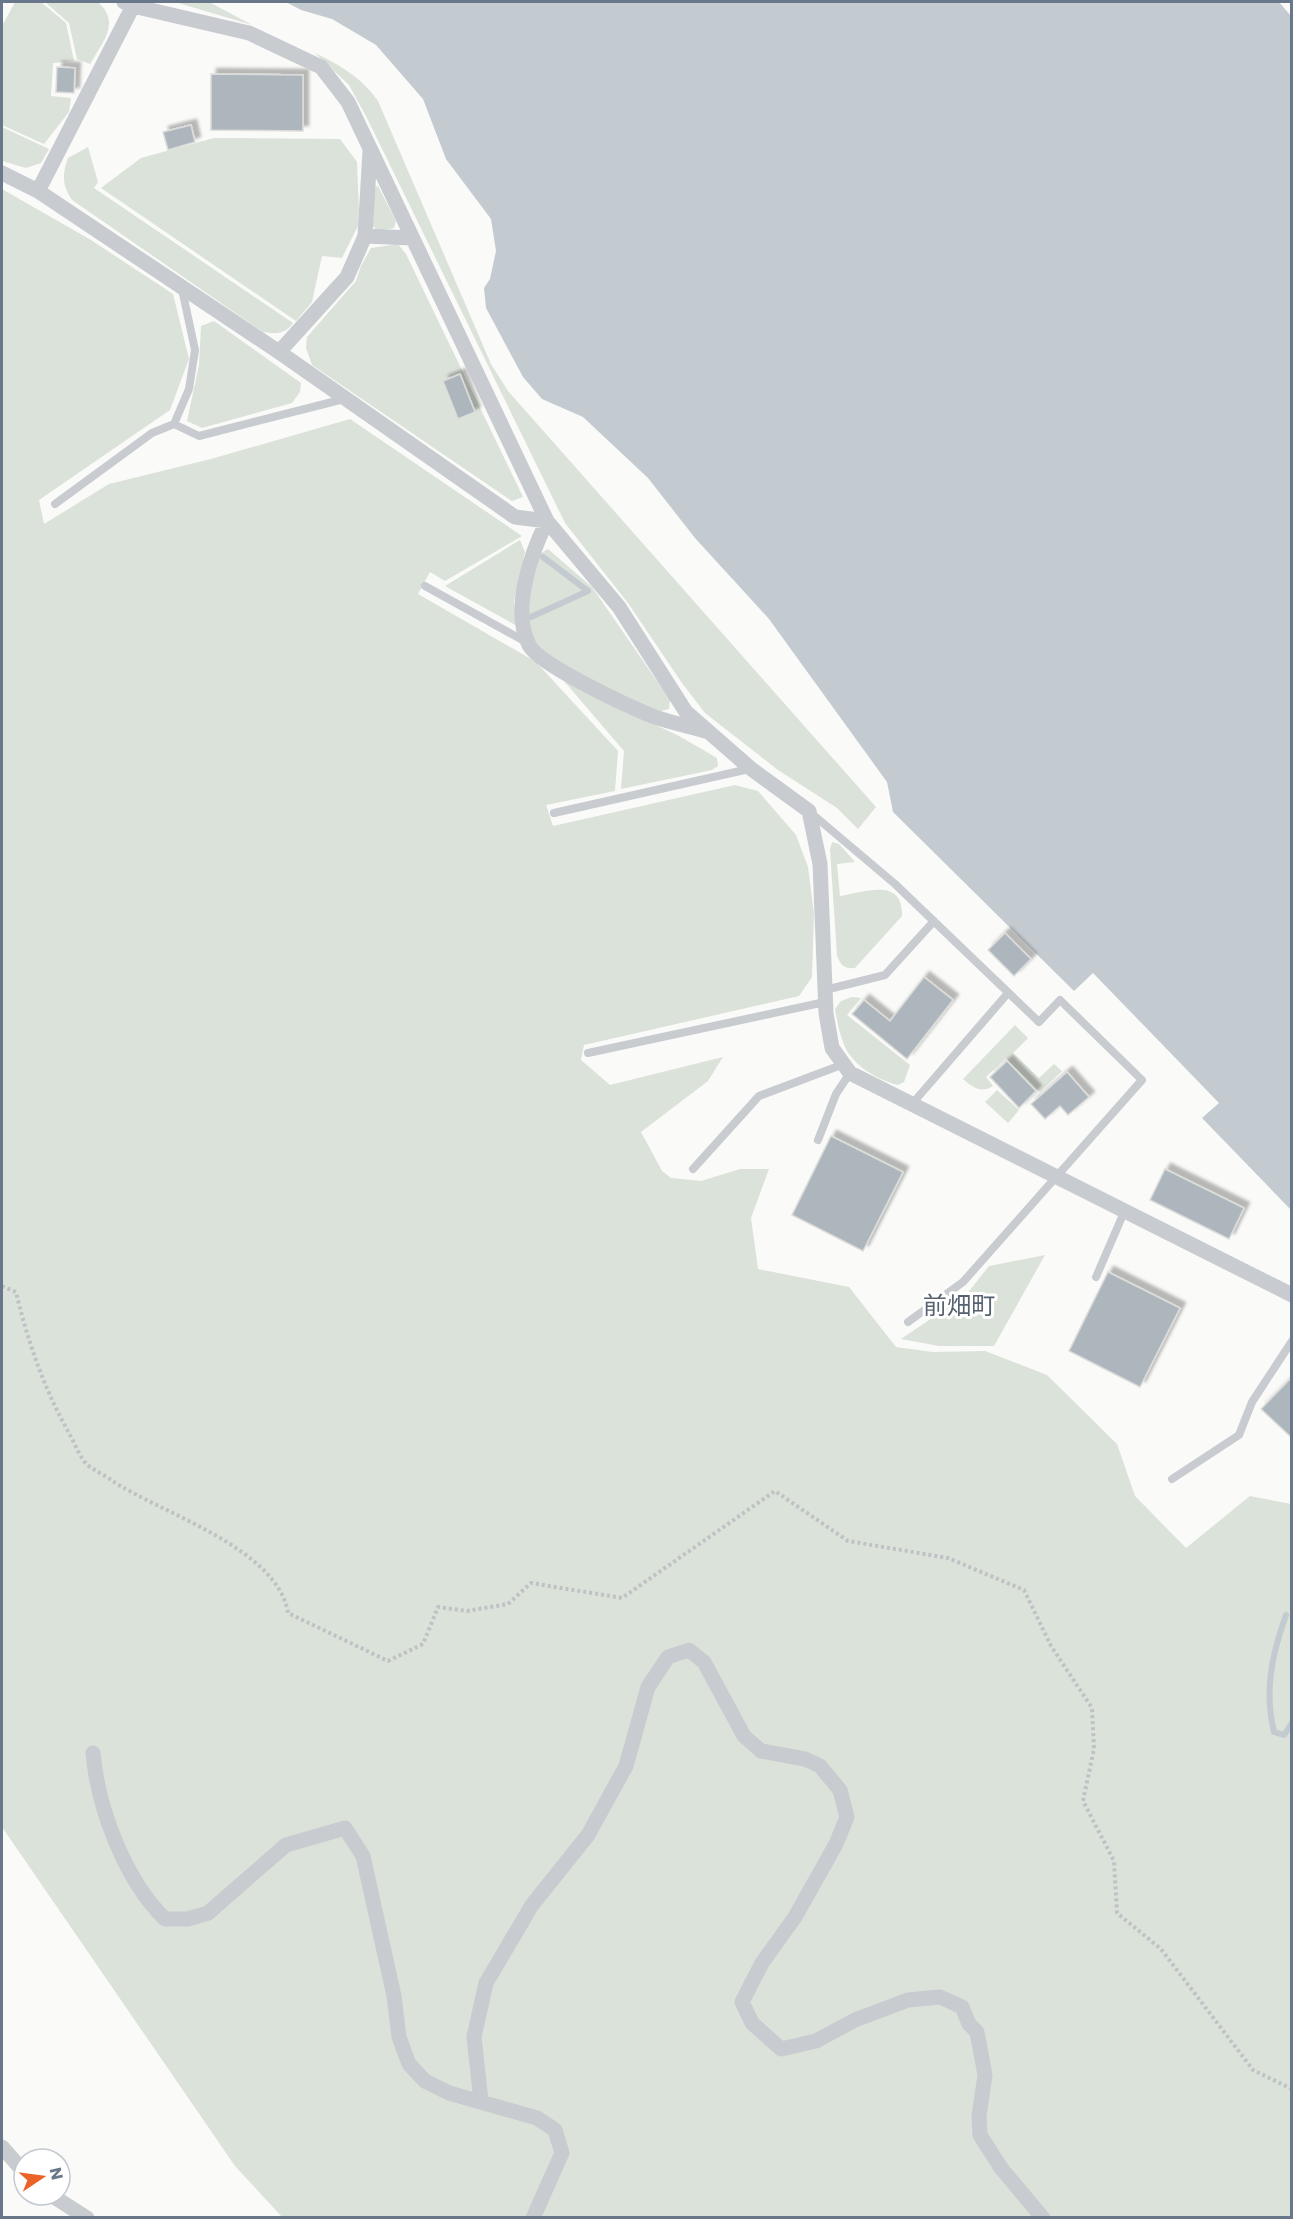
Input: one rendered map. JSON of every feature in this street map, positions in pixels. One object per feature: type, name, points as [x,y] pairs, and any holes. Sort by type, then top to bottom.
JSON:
[{"type":"street","points":[[39,191],[129,4],[249,33],[321,67],[348,102],[547,521],[619,607],[686,712],[750,768],[808,811],[820,864],[825,996],[832,1048],[847,1069],[1292,1295]]},
{"type":"street","points":[[279,352],[347,277],[365,236],[370,148]]},
{"type":"street","points":[[2,173],[39,191],[279,352],[515,517],[547,521]]},
{"type":"street","points":[[365,236],[412,238]]},
{"type":"street","points":[[547,521],[532,551],[521,611],[527,643],[532,651],[567,675],[652,716],[708,731]]},
{"type":"street","points":[[481,2101],[474,2037],[486,1983],[532,1905],[588,1835],[626,1766],[648,1687],[668,1657],[689,1650],[704,1662],[744,1736],[761,1751],[805,1760],[819,1766],[840,1790],[847,1817],[836,1844],[807,1896],[762,1963],[742,2002],[752,2023],[782,2049],[816,2041],[855,2020],[908,2000],[940,1997],[962,2007],[969,2024],[977,2032],[985,2074],[979,2116],[980,2135],[1000,2168],[1043,2217]]},
{"type":"street","points":[[93,1753],[95,1783],[113,1837],[147,1902],[165,1919],[188,1919],[207,1913],[286,1845],[345,1827],[363,1856],[394,1996],[399,2037],[409,2064],[424,2081],[449,2093],[537,2118],[555,2130],[562,2153],[533,2217]]},
{"type":"street","points":[[2,2147],[12,2158]]},
{"type":"street","points":[[71,2207],[87,2217]]},
{"type":"lane","points":[[55,504],[153,433],[174,424],[189,389],[195,350],[182,287]]},
{"type":"lane","points":[[174,424],[200,436],[345,399]]},
{"type":"lane","points":[[425,586],[527,643]]},
{"type":"lane","points":[[554,813],[750,768]]},
{"type":"lane","points":[[808,811],[895,884],[1039,1022],[1059,1000],[1142,1080],[1059,1177],[963,1282],[908,1322]]},
{"type":"lane","points":[[588,1053],[825,996],[885,975],[934,921]]},
{"type":"lane","points":[[912,1104],[1008,993]]},
{"type":"lane","points":[[818,1140],[847,1069]]},
{"type":"lane","points":[[693,1169],[759,1096],[847,1069]]},
{"type":"lane","points":[[1096,1277],[1125,1210]]},
{"type":"lane","points":[[1172,1479],[1239,1435],[1252,1402],[1292,1341]]},
{"type":"shaded area","points":[[15,2],[41,2],[66,23],[74,61],[53,63],[51,96],[71,98],[69,112],[44,144],[2,125],[2,26]]},
{"type":"shaded area","points":[[45,2],[98,2],[105,10],[109,25],[104,40],[90,64],[77,59],[69,23]]},
{"type":"shaded area","points":[[175,2],[209,2],[252,25]]},
{"type":"shaded area","points":[[286,2],[1279,2],[1291,16],[1291,1210],[1202,1118],[1219,1103],[1093,973],[1074,991],[893,812],[887,782],[769,619],[695,538],[648,478],[583,417],[542,399],[523,377],[486,308],[484,288],[490,279],[496,251],[491,219],[446,159],[423,99],[376,45],[332,19],[301,10]]},
{"type":"shaded area","points":[[315,53],[350,73],[365,85],[378,101],[491,364],[508,391],[876,807],[858,829],[837,808],[778,770],[705,713],[628,603],[565,523],[368,120],[349,85]]},
{"type":"shaded area","points":[[2,127],[49,149],[41,163],[26,168],[2,161]]},
{"type":"shaded area","points":[[214,138],[340,139],[357,162],[358,226],[342,258],[322,256],[312,302],[296,321],[101,188],[141,158]]},
{"type":"shaded area","points":[[88,147],[98,182],[94,188],[293,323],[290,327],[280,333],[263,332],[72,200],[65,185],[66,164],[68,158]]},
{"type":"shaded area","points":[[378,186],[396,221],[394,228],[377,231],[373,226],[374,187]]},
{"type":"shaded area","points":[[2,189],[91,240],[173,294],[189,359],[170,410],[39,500],[44,524],[109,484],[211,459],[350,419],[522,536],[445,581],[430,572],[418,594],[536,662],[618,751],[615,791],[546,805],[553,826],[735,785],[758,791],[796,835],[808,867],[814,913],[812,977],[799,996],[584,1045],[581,1060],[610,1085],[723,1057],[708,1081],[641,1132],[662,1171],[671,1178],[701,1181],[740,1169],[769,1169],[751,1218],[758,1269],[849,1287],[896,1347],[933,1352],[985,1351],[1047,1375],[1117,1444],[1135,1496],[1186,1548],[1250,1496],[1291,1504],[1291,2217],[282,2217],[235,2166],[2,1827]]},
{"type":"shaded area","points":[[398,244],[406,254],[523,497],[512,501],[312,365],[306,348],[307,337],[356,281],[371,248]]},
{"type":"shaded area","points":[[214,321],[301,383],[300,392],[292,403],[202,428],[187,421],[199,365],[201,326]]},
{"type":"shaded area","points":[[520,540],[525,552],[514,601],[517,626],[445,586]]},
{"type":"shaded area","points":[[548,549],[592,587],[670,700],[669,709],[657,712],[606,689],[567,668],[538,645],[527,624],[526,604],[536,556]]},
{"type":"shaded area","points":[[564,681],[679,736],[717,758],[718,766],[712,770],[621,789],[624,751]]},
{"type":"shaded area","points":[[832,842],[839,844],[855,862],[837,864],[840,896],[871,890],[889,891],[901,904],[902,916],[855,968],[843,966],[837,956],[830,850]]},
{"type":"shaded area","points":[[852,997],[861,998],[847,1015],[910,1065],[904,1082],[898,1085],[873,1075],[858,1064],[847,1050],[840,1034],[835,1009],[841,1001]]},
{"type":"shaded area","points":[[1015,1025],[1028,1038],[1013,1053],[1039,1078],[1054,1064],[1062,1071],[1040,1092],[1006,1058],[986,1077],[993,1086],[981,1089],[970,1085],[963,1079]]},
{"type":"shaded area","points":[[997,1090],[1019,1110],[1008,1123],[985,1102]]},
{"type":"shaded area","points":[[1045,1255],[994,1346],[939,1346],[901,1339],[966,1295],[989,1266]]},
{"type":"building","points":[[57,67],[75,68],[74,93],[56,92]]},
{"type":"building","points":[[211,74],[303,75],[303,131],[211,130]]},
{"type":"building","points":[[191,125],[195,142],[168,150],[163,132]]},
{"type":"building","points":[[460,374],[475,412],[458,419],[443,381]]},
{"type":"building","points":[[1005,933],[1031,959],[1014,976],[988,950]]},
{"type":"building","points":[[924,977],[953,1000],[907,1059],[852,1014],[864,1000],[890,1021]]},
{"type":"building","points":[[1007,1061],[1036,1091],[1019,1108],[990,1077]]},
{"type":"building","points":[[1067,1072],[1089,1097],[1068,1115],[1060,1106],[1045,1119],[1031,1104]]},
{"type":"building","points":[[831,1136],[903,1172],[863,1251],[792,1215]]},
{"type":"building","points":[[1165,1169],[1244,1208],[1229,1239],[1150,1200]]},
{"type":"building","points":[[1108,1272],[1180,1308],[1140,1387],[1069,1351]]},
{"type":"building","points":[[1292,1377],[1292,1438],[1261,1409]]},
{"type":"waterway","points":[[531,617],[588,591],[543,557]]},
{"type":"waterway","points":[[1286,1615],[1273,1658],[1270,1702],[1274,1732],[1284,1735],[1292,1723]]},
{"type":"district","name":"前畑町","points":[[959,1305]]}]
